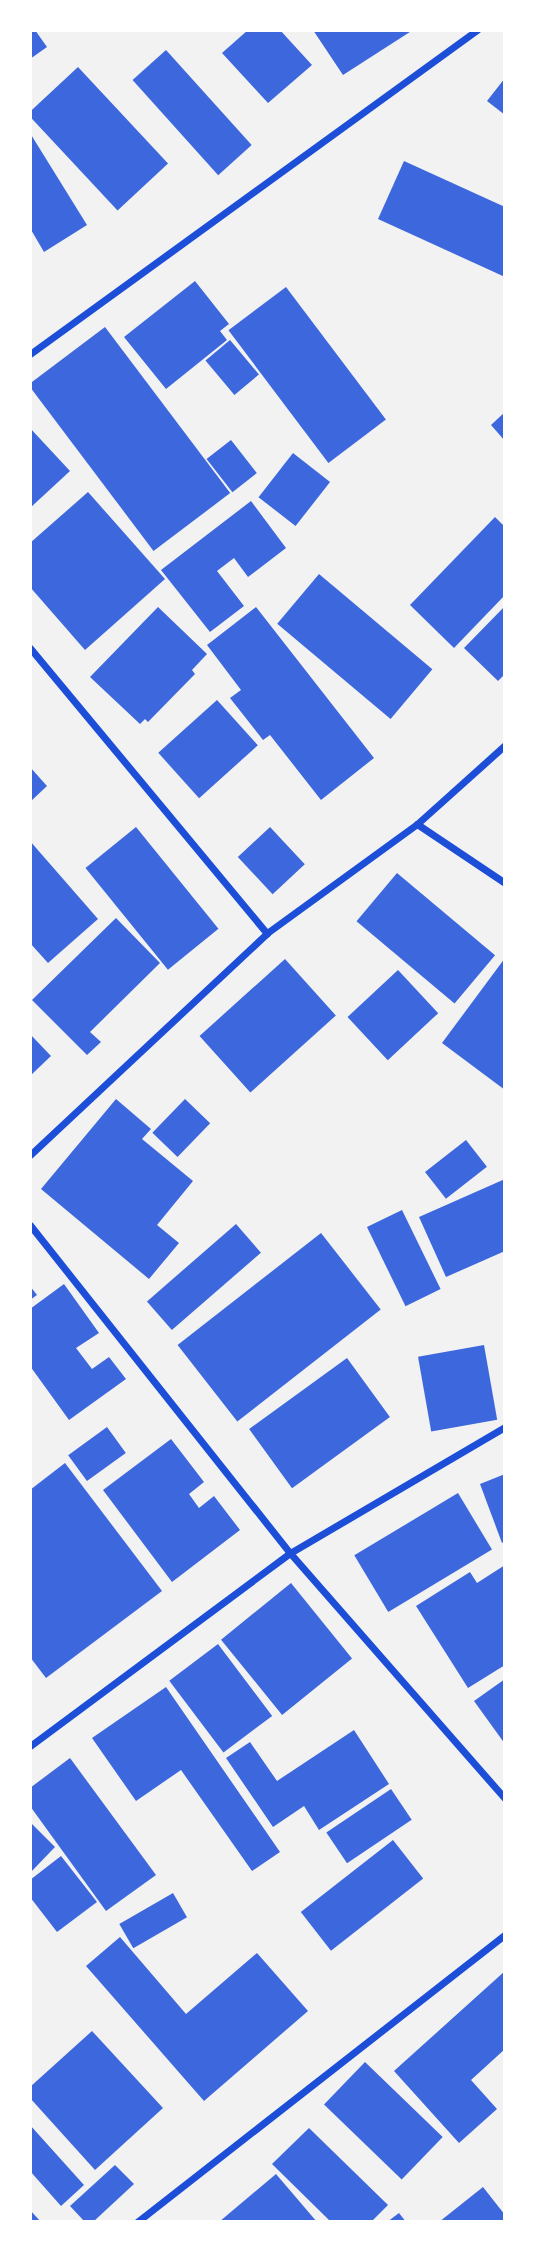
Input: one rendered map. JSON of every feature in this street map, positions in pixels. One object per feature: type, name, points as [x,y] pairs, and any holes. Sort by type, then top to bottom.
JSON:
[{"type":"street","points":[[30,354],[477,30]]},
{"type":"street","points":[[30,648],[267,933]]},
{"type":"street","points":[[30,1155],[267,933],[417,824],[505,745]]},
{"type":"street","points":[[417,824],[505,883]]},
{"type":"street","points":[[30,1225],[290,1553],[505,1799]]},
{"type":"street","points":[[30,1745],[290,1553],[505,1427]]},
{"type":"street","points":[[137,2222],[505,1935]]},
{"type":"building","points":[[30,30],[35,30],[47,47],[30,59]]},
{"type":"building","points":[[248,30],[280,30],[312,65],[268,103],[222,53]]},
{"type":"building","points":[[313,30],[413,30],[343,75]]},
{"type":"building","points":[[166,50],[252,145],[218,175],[133,80]]},
{"type":"building","points":[[78,67],[168,164],[118,211],[30,117],[30,112]]},
{"type":"building","points":[[505,78],[505,115],[487,101]]},
{"type":"building","points":[[30,133],[87,225],[44,252],[30,228]]},
{"type":"building","points":[[404,161],[505,207],[505,277],[378,219]]},
{"type":"building","points":[[195,281],[229,324],[220,331],[227,340],[166,389],[124,337]]},
{"type":"building","points":[[286,287],[386,420],[328,463],[228,330]]},
{"type":"building","points":[[105,327],[230,493],[154,551],[30,387],[30,384]]},
{"type":"building","points":[[230,340],[259,374],[234,395],[205,361]]},
{"type":"building","points":[[505,412],[505,441],[491,425]]},
{"type":"building","points":[[30,428],[70,471],[30,508]]},
{"type":"building","points":[[231,440],[257,473],[232,492],[207,459]]},
{"type":"building","points":[[293,453],[330,482],[296,526],[259,497]]},
{"type":"building","points":[[88,492],[165,579],[85,650],[30,587],[30,543]]},
{"type":"building","points":[[251,501],[286,548],[248,577],[234,558],[217,571],[244,606],[210,632],[161,570]]},
{"type":"building","points":[[495,517],[505,527],[505,595],[454,648],[410,605]]},
{"type":"building","points":[[319,574],[432,669],[391,719],[277,624]]},
{"type":"building","points":[[505,606],[505,674],[498,681],[464,648]]},
{"type":"building","points":[[158,607],[207,654],[192,670],[195,674],[148,722],[145,719],[140,724],[90,677]]},
{"type":"building","points":[[256,607],[374,758],[321,800],[270,735],[263,740],[230,698],[241,690],[207,645]]},
{"type":"building","points":[[217,700],[258,745],[199,798],[158,753]]},
{"type":"building","points":[[30,767],[47,786],[30,802]]},
{"type":"building","points":[[136,827],[218,929],[168,970],[85,868]]},
{"type":"building","points":[[270,827],[305,864],[273,894],[238,857]]},
{"type":"building","points":[[30,841],[98,919],[48,963],[30,943]]},
{"type":"building","points":[[397,873],[495,955],[455,1004],[357,921]]},
{"type":"building","points":[[116,918],[160,963],[90,1032],[101,1042],[87,1055],[32,1000]]},
{"type":"building","points":[[505,958],[505,1090],[442,1043]]},
{"type":"building","points":[[285,959],[336,1015],[250,1092],[200,1036]]},
{"type":"building","points":[[398,970],[438,1013],[388,1060],[348,1017]]},
{"type":"building","points":[[30,1034],[51,1056],[30,1076]]},
{"type":"building","points":[[116,1099],[151,1129],[142,1139],[193,1181],[157,1225],[179,1243],[149,1279],[41,1189]]},
{"type":"building","points":[[185,1099],[210,1123],[178,1157],[152,1133]]},
{"type":"building","points":[[466,1140],[487,1167],[446,1199],[425,1172]]},
{"type":"building","points":[[505,1179],[505,1251],[446,1277],[419,1217]]},
{"type":"building","points":[[402,1210],[441,1289],[406,1306],[367,1227]]},
{"type":"building","points":[[236,1224],[261,1253],[172,1330],[147,1301]]},
{"type":"building","points":[[321,1233],[381,1309],[237,1421],[178,1345]]},
{"type":"building","points":[[64,1284],[99,1333],[76,1348],[92,1369],[109,1357],[126,1379],[69,1420],[30,1366],[30,1309]]},
{"type":"building","points":[[30,1286],[37,1295],[30,1300]]},
{"type":"building","points":[[484,1345],[497,1420],[431,1431],[418,1357]]},
{"type":"building","points":[[347,1358],[390,1417],[292,1488],[249,1429]]},
{"type":"building","points":[[107,1427],[126,1453],[87,1481],[68,1455]]},
{"type":"building","points":[[171,1439],[204,1482],[189,1494],[199,1508],[214,1496],[240,1530],[172,1582],[103,1490]]},
{"type":"building","points":[[65,1463],[162,1591],[46,1678],[30,1657],[30,1490]]},
{"type":"building","points":[[505,1474],[505,1541],[502,1543],[480,1484]]},
{"type":"building","points":[[458,1493],[492,1550],[388,1612],[354,1555]]},
{"type":"building","points":[[505,1565],[505,1665],[468,1688],[416,1606],[470,1572],[477,1583]]},
{"type":"building","points":[[291,1583],[352,1658],[282,1715],[221,1640]]},
{"type":"building","points":[[218,1644],[272,1716],[223,1753],[169,1681]]},
{"type":"building","points":[[505,1679],[505,1744],[474,1701]]},
{"type":"building","points":[[166,1687],[280,1852],[252,1871],[181,1770],[136,1801],[92,1738]]},
{"type":"building","points":[[354,1730],[389,1784],[319,1830],[304,1806],[273,1827],[226,1758],[250,1742],[277,1781]]},
{"type":"building","points":[[70,1758],[156,1875],[106,1911],[30,1806],[30,1788]]},
{"type":"building","points":[[391,1789],[412,1820],[347,1863],[326,1833]]},
{"type":"building","points":[[30,1822],[55,1847],[30,1873]]},
{"type":"building","points":[[393,1840],[423,1879],[331,1951],[301,1912]]},
{"type":"building","points":[[61,1856],[97,1902],[57,1932],[30,1897],[30,1880]]},
{"type":"building","points":[[173,1893],[187,1917],[133,1948],[119,1924]]},
{"type":"building","points":[[120,1937],[186,2014],[257,1953],[308,2011],[204,2101],[86,1966]]},
{"type":"building","points":[[505,1971],[505,2049],[471,2080],[497,2109],[459,2143],[394,2071]]},
{"type":"building","points":[[92,2031],[163,2108],[95,2170],[30,2098],[30,2087]]},
{"type":"building","points":[[365,2062],[443,2137],[402,2179],[324,2104]]},
{"type":"building","points":[[30,2125],[84,2185],[61,2206],[30,2171]]},
{"type":"building","points":[[309,2128],[388,2205],[371,2222],[331,2222],[272,2164]]},
{"type":"building","points":[[115,2165],[134,2184],[93,2222],[85,2222],[70,2206]]},
{"type":"building","points":[[276,2174],[317,2222],[219,2222]]},
{"type":"building","points":[[483,2187],[505,2215],[505,2222],[439,2222]]},
{"type":"building","points":[[30,2210],[41,2222],[30,2222]]},
{"type":"building","points":[[399,2213],[406,2222],[387,2222]]}]
